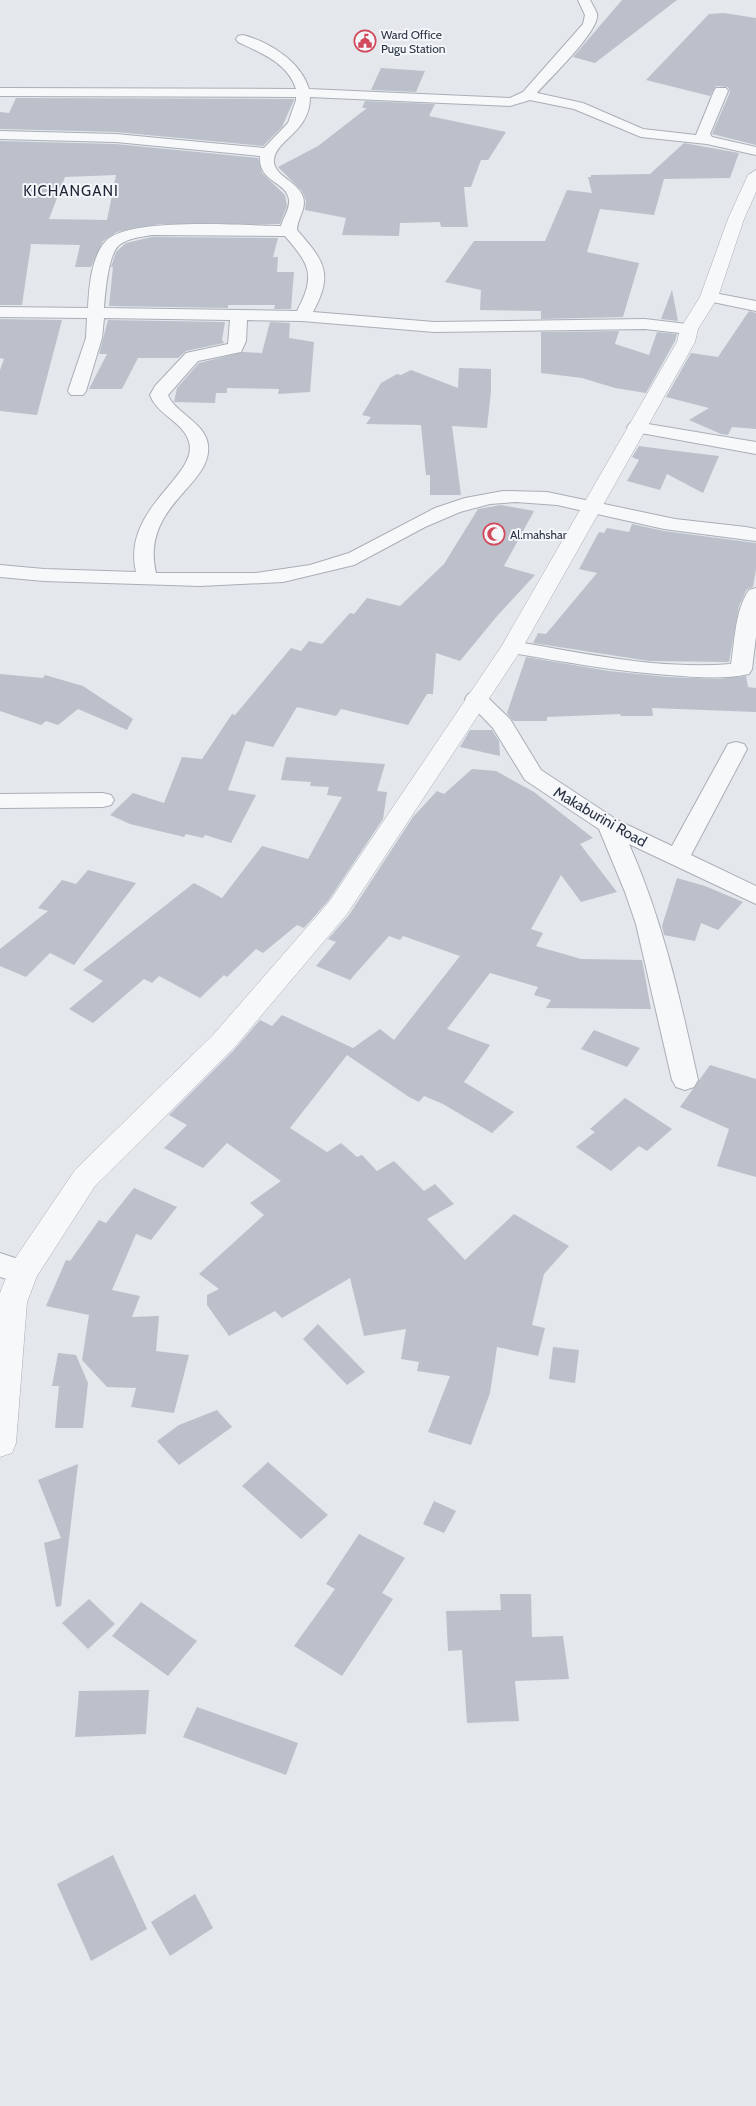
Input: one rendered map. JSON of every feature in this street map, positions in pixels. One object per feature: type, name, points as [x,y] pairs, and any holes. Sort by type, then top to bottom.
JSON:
[{"type":"street","points":[[0,92],[304,93],[510,102],[521,100],[528,95],[577,41],[589,24],[591,15],[584,0]]},
{"type":"street","points":[[243,39],[278,57],[299,74],[304,93],[302,110],[296,123],[269,153],[267,166],[273,176],[292,190],[296,196],[296,207],[288,226],[289,231],[316,264],[319,277],[312,298],[302,316]]},
{"type":"street","points":[[707,140],[703,134],[721,91]]},
{"type":"street","points":[[528,95],[578,106],[641,133],[707,140],[756,151]]},
{"type":"street","points":[[0,135],[116,138],[269,153]]},
{"type":"street","points":[[0,1443],[12,1302],[12,1268],[85,1178],[223,1042],[338,908],[423,783],[512,646],[686,342],[689,329],[709,297],[736,219],[756,176]]},
{"type":"street","points":[[77,392],[94,338],[95,313],[107,250],[111,244],[127,235],[152,230],[289,231]]},
{"type":"street","points":[[709,297],[756,306]]},
{"type":"street","points":[[0,312],[302,316],[434,327],[645,324],[689,329]]},
{"type":"street","points":[[147,578],[141,557],[146,530],[192,467],[199,451],[199,444],[195,435],[162,401],[159,395],[161,390],[192,357],[235,348],[238,341],[239,314]]},
{"type":"street","points":[[636,427],[756,448]]},
{"type":"street","points":[[0,571],[59,576],[230,580],[320,569],[357,557],[429,517],[451,507],[472,502],[523,496],[568,499],[591,507],[676,526],[756,535]]},
{"type":"street","points":[[512,646],[618,665],[708,672],[741,670],[748,619],[756,594]]},
{"type":"street","name":"Makaburini Road","points":[[476,699],[502,724],[533,775],[550,788],[608,825],[756,896]]},
{"type":"street","points":[[677,859],[736,749]]},
{"type":"street","points":[[0,801],[103,800]]},
{"type":"street","points":[[608,825],[640,900],[661,971],[685,1080]]},
{"type":"building","points":[[622,0],[677,0],[595,63],[573,57]]},
{"type":"building","points":[[724,13],[756,18],[756,145],[712,134],[730,92],[728,87],[716,86],[710,96],[646,80],[709,14]]},
{"type":"building","points":[[381,68],[425,71],[416,92],[371,90]]},
{"type":"building","points":[[16,98],[294,100],[282,127],[263,146],[116,132],[0,129],[0,112],[9,113]]},
{"type":"building","points":[[365,101],[435,104],[429,116],[506,132],[488,160],[481,160],[471,187],[464,187],[468,227],[441,227],[440,222],[400,223],[399,236],[342,235],[346,218],[305,210],[306,201],[302,191],[278,167],[318,146],[367,108],[362,108]]},
{"type":"building","points":[[0,141],[116,144],[258,158],[262,173],[285,195],[287,206],[280,224],[161,224],[117,232],[103,241],[91,267],[75,267],[80,245],[31,244],[22,305],[0,305]],"holes":[[[116,175],[107,220],[49,219],[65,177]]]},
{"type":"building","points":[[684,143],[739,153],[730,178],[664,179],[654,215],[600,209],[587,252],[639,263],[623,317],[541,319],[541,311],[480,310],[481,290],[445,282],[474,241],[545,241],[567,190],[592,193],[588,177],[591,177],[591,175],[650,174]]},
{"type":"building","points":[[152,237],[278,238],[273,257],[278,257],[277,272],[294,272],[291,309],[274,309],[275,305],[228,305],[228,308],[109,306],[113,267],[111,267],[116,252],[126,243]]},
{"type":"building","points":[[672,290],[678,321],[661,319]]},
{"type":"building","points":[[749,311],[756,313],[756,429],[732,427],[728,435],[721,434],[689,420],[709,408],[666,397],[691,353],[718,357]]},
{"type":"building","points":[[0,319],[62,320],[37,415],[0,411],[0,370],[4,359],[0,358]]},
{"type":"building","points":[[108,320],[225,322],[222,340],[224,343],[186,351],[178,358],[138,358],[122,389],[89,389],[107,354],[99,354]]},
{"type":"building","points":[[270,322],[290,323],[289,338],[314,342],[310,392],[278,394],[279,389],[227,388],[227,393],[216,393],[215,403],[174,402],[177,388],[199,363],[243,352],[262,353]]},
{"type":"building","points":[[619,331],[615,344],[649,355],[657,332],[677,334],[646,393],[615,388],[582,378],[541,373],[541,332]]},
{"type":"building","points":[[459,368],[491,369],[487,428],[452,426],[461,495],[430,495],[430,475],[426,475],[421,425],[366,424],[371,417],[362,415],[381,383],[397,374],[401,375],[411,370],[458,388]]},
{"type":"building","points":[[639,446],[719,456],[703,493],[667,474],[660,490],[627,481],[639,460],[632,457]]},
{"type":"building","points":[[501,505],[534,511],[504,566],[535,575],[498,615],[460,661],[436,653],[433,694],[427,694],[408,725],[341,709],[336,716],[297,707],[273,747],[246,741],[228,790],[256,795],[231,843],[205,835],[203,838],[186,834],[184,837],[130,824],[110,815],[133,793],[164,803],[182,757],[202,759],[232,714],[235,715],[291,648],[301,651],[309,641],[322,644],[350,613],[354,614],[367,598],[400,606],[444,564],[478,509]]},
{"type":"building","points":[[632,524],[664,531],[756,543],[756,569],[753,587],[747,589],[739,606],[729,662],[649,661],[533,643],[538,633],[546,634],[597,573],[579,569],[599,532],[604,533],[607,528],[629,532]]},
{"type":"building","points":[[526,657],[609,671],[668,677],[719,679],[746,676],[748,687],[756,688],[756,712],[652,708],[653,716],[621,716],[620,714],[547,717],[547,721],[513,721],[507,713]]},
{"type":"building","points":[[0,674],[43,678],[45,675],[83,686],[133,719],[127,730],[78,709],[58,725],[46,721],[41,725],[0,711]]},
{"type":"building","points":[[470,730],[492,730],[499,741],[500,756],[460,747]]},
{"type":"building","points":[[286,757],[385,764],[377,791],[387,792],[383,819],[328,901],[304,928],[297,925],[263,953],[256,949],[227,977],[224,975],[200,998],[159,976],[152,983],[144,979],[93,1023],[69,1009],[103,981],[83,970],[194,883],[222,898],[262,846],[308,859],[342,797],[327,795],[329,787],[310,786],[311,782],[281,780]]},
{"type":"building","points":[[472,769],[496,771],[534,792],[593,838],[580,844],[617,892],[581,902],[561,875],[531,929],[543,933],[536,946],[581,959],[642,960],[651,1009],[546,1008],[551,1000],[534,995],[538,987],[490,973],[447,1029],[490,1045],[464,1082],[514,1112],[492,1133],[443,1104],[424,1096],[419,1102],[409,1097],[347,1055],[290,1128],[327,1152],[341,1143],[357,1157],[362,1155],[377,1171],[394,1161],[424,1191],[435,1184],[454,1204],[427,1219],[465,1260],[514,1214],[569,1246],[544,1274],[532,1325],[545,1328],[538,1356],[497,1347],[490,1393],[471,1445],[428,1432],[450,1376],[417,1371],[419,1362],[401,1359],[406,1329],[364,1336],[350,1278],[282,1318],[275,1311],[229,1336],[207,1305],[207,1295],[219,1289],[199,1274],[264,1215],[250,1203],[281,1181],[227,1143],[203,1168],[164,1148],[187,1125],[169,1115],[234,1050],[260,1020],[272,1026],[282,1015],[353,1048],[380,1029],[394,1040],[460,956],[403,936],[400,940],[389,936],[350,980],[316,966],[336,942],[328,939],[349,915],[413,817],[437,791],[444,794]]},
{"type":"building","points":[[88,870],[136,883],[74,965],[50,953],[26,977],[0,966],[0,949],[48,911],[38,908],[62,880],[76,884]]},
{"type":"building","points":[[677,878],[705,886],[743,902],[718,930],[701,923],[695,941],[664,935],[662,926]]},
{"type":"building","points":[[594,1030],[640,1048],[627,1067],[581,1049]]},
{"type":"building","points":[[710,1065],[756,1079],[756,1177],[717,1166],[729,1129],[680,1107]]},
{"type":"building","points":[[625,1098],[672,1129],[647,1151],[639,1146],[611,1171],[576,1147],[595,1132],[590,1129]]},
{"type":"building","points":[[134,1188],[177,1207],[151,1240],[136,1234],[112,1290],[140,1296],[132,1317],[159,1316],[156,1351],[189,1355],[174,1413],[131,1407],[136,1388],[107,1387],[82,1360],[89,1315],[46,1306],[66,1260],[70,1261],[99,1220],[106,1223]]},
{"type":"building","points":[[318,1324],[365,1372],[347,1385],[303,1339]]},
{"type":"building","points":[[553,1347],[579,1350],[575,1383],[549,1379]]},
{"type":"building","points":[[58,1353],[76,1355],[88,1383],[83,1428],[55,1428],[59,1386],[52,1386]]},
{"type":"building","points":[[217,1410],[232,1427],[179,1465],[157,1441],[179,1425]]},
{"type":"building","points":[[268,1462],[328,1515],[301,1539],[242,1486]]},
{"type":"building","points":[[78,1464],[61,1606],[56,1607],[44,1543],[61,1538],[38,1480]]},
{"type":"building","points":[[434,1501],[456,1511],[444,1533],[423,1524]]},
{"type":"building","points":[[359,1534],[405,1558],[382,1593],[393,1599],[342,1676],[294,1646],[335,1589],[326,1584]]},
{"type":"building","points":[[500,1594],[531,1594],[532,1637],[563,1636],[569,1679],[515,1681],[519,1721],[467,1723],[462,1650],[448,1651],[446,1611],[501,1610]]},
{"type":"building","points":[[89,1599],[115,1624],[88,1649],[62,1623]]},
{"type":"building","points":[[141,1602],[197,1641],[168,1676],[112,1636]]},
{"type":"building","points":[[149,1690],[146,1734],[75,1737],[79,1691]]},
{"type":"building","points":[[197,1707],[298,1743],[286,1775],[183,1737]]},
{"type":"building","points":[[113,1855],[147,1929],[91,1961],[57,1884]]},
{"type":"building","points":[[195,1894],[213,1928],[170,1956],[151,1922]]},
{"type":"place","name":"Ward Office Pugu Station","points":[[365,41]]},
{"type":"place","name":"Al.mahshar","points":[[494,534]]},
{"type":"district","name":"KICHANGANI","points":[[71,191]]}]
